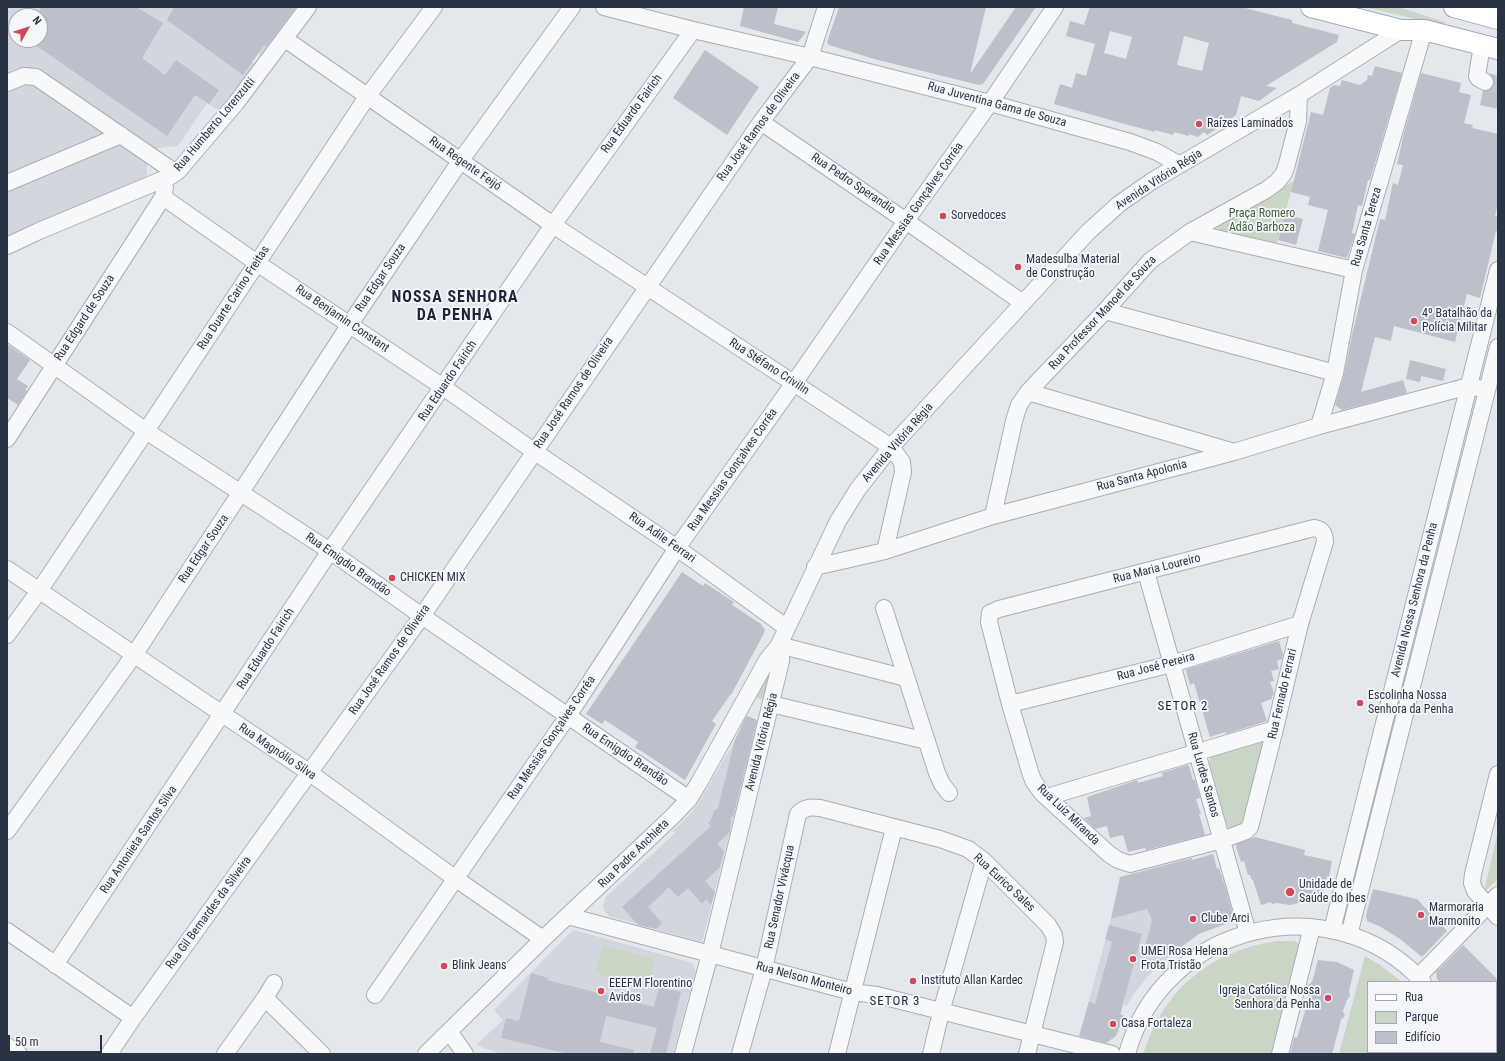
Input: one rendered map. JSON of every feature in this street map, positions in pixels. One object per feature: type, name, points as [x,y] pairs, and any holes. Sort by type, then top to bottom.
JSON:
[{"type":"main road","points":[[1311,7],[1401,30],[1424,30],[1490,47]]},
{"type":"main road","points":[[1454,7],[1477,10],[1498,19]]},
{"type":"street","name":"Rua Humberto Lorenzutti","points":[[7,246],[39,231],[171,176],[236,103],[308,7]]},
{"type":"street","name":"Rua Duarte Carino Freitas","points":[[7,635],[39,591],[367,97],[434,7]]},
{"type":"street","name":"Rua Edgar Souza","points":[[7,831],[134,655],[242,492],[350,324],[461,160],[572,7]]},
{"type":"street","name":"Rua Juventina Gama de Souza","points":[[604,7],[990,102],[1130,142],[1157,152],[1180,165]]},
{"type":"street","name":"Rua José Ramos de Oliveira","points":[[310,774],[422,616],[761,122],[810,57],[826,7]]},
{"type":"street","name":"Rua Messias Gonçalves Corrêa","points":[[375,995],[568,716],[677,548],[794,384],[1055,7]]},
{"type":"street","name":"Rua Eduardo Fairich","points":[[222,715],[330,551],[553,225],[693,30]]},
{"type":"street","name":"Avenida Vitória Régia","points":[[683,1054],[710,954],[782,661],[779,645],[838,521],[858,489],[891,448],[1088,232],[1119,204],[1180,165],[1299,95],[1401,30]]},
{"type":"street","name":"Rua Santa Tereza","points":[[1319,426],[1335,373],[1354,270],[1424,30]]},
{"type":"street","name":"Rua Regente Feijó","points":[[285,39],[553,225],[647,287]]},
{"type":"street","points":[[1485,82],[1477,76],[1490,47]]},
{"type":"street","points":[[7,83],[24,76],[36,77],[121,135],[171,176],[163,197]]},
{"type":"street","name":"Rua Professor Manoel de Souza","points":[[993,516],[1014,421],[1019,405],[1028,392],[1150,261],[1190,232],[1266,190],[1277,182],[1284,173],[1298,121],[1299,95]]},
{"type":"street","name":"Rua Pedro Sperandio","points":[[761,122],[1023,303]]},
{"type":"street","points":[[7,184],[121,135]]},
{"type":"street","name":"Rua Benjamin Constant","points":[[163,197],[257,263],[443,387],[535,452]]},
{"type":"street","name":"Rua Edgard de Souza","points":[[7,439],[163,197]]},
{"type":"street","points":[[1190,232],[1354,270]]},
{"type":"street","name":"Avenida Nossa Senhora da Penha","points":[[1332,930],[1498,270]]},
{"type":"street","name":"Rua Stéfano Crivilin","points":[[647,287],[891,448]]},
{"type":"street","points":[[1105,311],[1335,373]]},
{"type":"street","name":"Rua Emigdio Brandão","points":[[7,332],[146,431],[242,492],[330,551],[422,616],[689,798]]},
{"type":"street","name":"Avenida Nossa Senhora da Penha","points":[[1349,935],[1498,347]]},
{"type":"street","points":[[1469,386],[1487,390]]},
{"type":"street","name":"Rua Santa Apolonia","points":[[815,567],[884,551],[993,516],[1234,452],[1319,426],[1469,386]]},
{"type":"street","points":[[1028,392],[1234,452]]},
{"type":"street","points":[[884,551],[903,472],[902,462],[891,448]]},
{"type":"street","name":"Rua Adile Ferrari","points":[[535,452],[677,548],[787,628]]},
{"type":"street","points":[[1444,486],[1462,491]]},
{"type":"street","name":"Rua Maria Loureiro","points":[[990,613],[999,609],[1314,528],[1323,532]]},
{"type":"street","name":"Rua Fernado Ferrari","points":[[1222,840],[1246,831],[1250,827],[1300,624],[1325,542],[1323,532]]},
{"type":"street","name":"Rua Magnólio Silva","points":[[7,569],[310,774],[456,879],[543,939]]},
{"type":"street","name":"Rua Lurdes Santos","points":[[1146,572],[1248,932]]},
{"type":"street","points":[[1419,582],[1438,587]]},
{"type":"street","points":[[884,608],[939,779],[949,793]]},
{"type":"street","name":"Rua Luiz Miranda","points":[[990,613],[989,622],[1010,704],[1031,775],[1038,788],[1047,797],[1109,854],[1124,863],[1130,864],[1222,840]]},
{"type":"street","name":"Rua José Pereira","points":[[1010,704],[1172,664],[1300,624]]},
{"type":"street","points":[[779,645],[906,678]]},
{"type":"street","name":"Rua Padre Anchieta","points":[[426,1054],[543,939],[673,816],[689,798],[770,655],[779,645]]},
{"type":"street","points":[[743,703],[770,707],[927,741]]},
{"type":"street","name":"Rua Antonieta Santos Silva","points":[[55,965],[222,715]]},
{"type":"street","points":[[1047,797],[1275,729]]},
{"type":"street","name":"Rua Gil Bernardes da Silveira","points":[[109,1054],[133,1018],[310,774]]},
{"type":"street","points":[[1493,912],[1475,891],[1472,883],[1473,874],[1497,784]]},
{"type":"street","points":[[1364,803],[1382,807]]},
{"type":"street","name":"Rua Eurico Sales","points":[[801,811],[811,807],[820,808],[953,843],[968,849],[984,861],[1048,925],[1054,935],[1055,942],[1033,1034]]},
{"type":"street","name":"Rua Senador Vivácqua","points":[[740,1054],[764,968],[798,814],[801,811]]},
{"type":"street","points":[[837,1054],[894,828]]},
{"type":"street","points":[[931,1054],[941,1012],[984,861]]},
{"type":"street","points":[[1127,1054],[1136,1028],[1154,997],[1178,971],[1206,950],[1222,942],[1248,932],[1272,927],[1312,927],[1332,930],[1376,946],[1405,965],[1420,980],[1493,912],[1498,895]]},
{"type":"street","name":"Rua Nelson Monteiro","points":[[568,916],[852,992],[877,995],[1112,1054]]},
{"type":"street","points":[[1280,1054],[1312,927]]},
{"type":"street","points":[[7,931],[133,1018]]},
{"type":"street","points":[[225,1054],[274,983]]},
{"type":"street","points":[[265,998],[322,1054]]},
{"type":"street","points":[[449,1031],[465,1054]]},
{"type":"street","points":[[1027,1054],[1033,1034]]},
{"type":"street","points":[[7,1046],[19,1054]]},
{"type":"shaded area","points":[[7,7],[295,7],[296,12],[263,58],[258,54],[252,62],[257,66],[219,111],[207,103],[178,146],[158,148],[147,164],[147,176],[7,238]]},
{"type":"shaded area","points":[[746,715],[758,721],[702,942],[609,916],[604,910],[603,906],[606,897],[675,833],[673,831],[691,813],[700,801],[735,740]]},
{"type":"shaded area","name":"UMEI Rosa Helena Frota Tristão","points":[[1147,909],[1172,954],[1149,975],[1133,995],[1127,1006],[1123,1005],[1121,1015],[1089,1001],[1111,919]]},
{"type":"shaded area","name":"EEEFM Florentino Avidos","points":[[573,931],[578,931],[692,963],[695,973],[673,1054],[501,1054],[476,1045],[503,1020],[494,1010]]},
{"type":"green space","points":[[1365,7],[1398,7],[1445,22],[1444,26]]},
{"type":"green space","name":"Praça Romero Adão Barboza","points":[[1294,181],[1276,246],[1219,231],[1218,225],[1222,220]]},
{"type":"green space","points":[[774,659],[765,701],[755,697]]},
{"type":"green space","points":[[1261,739],[1265,741],[1244,824],[1232,830],[1227,825],[1209,762],[1211,756]]},
{"type":"green space","points":[[1368,811],[1375,813],[1354,894],[1348,905],[1348,892]]},
{"type":"green space","points":[[1498,831],[1498,879],[1484,892]]},
{"type":"green space","points":[[1277,941],[1294,941],[1300,945],[1272,1054],[1143,1054],[1152,1031],[1163,1010],[1177,992],[1193,977],[1211,964],[1231,954],[1253,946]]},
{"type":"green space","points":[[603,945],[655,959],[648,987],[595,973]]},
{"type":"green space","points":[[1365,956],[1380,965],[1401,981],[1367,981],[1367,1053],[1447,1053],[1447,1054],[1339,1054]]},
{"type":"building","points":[[136,7],[163,23],[142,58],[165,75],[176,60],[219,90],[209,104],[195,95],[167,136],[40,48],[48,48],[48,8],[40,8]]},
{"type":"building","points":[[174,7],[296,7],[266,47],[264,45],[243,75],[167,20]]},
{"type":"building","points":[[744,7],[778,7],[774,24],[806,32],[798,42],[740,26]]},
{"type":"building","points":[[839,7],[986,7],[970,74],[1016,7],[1036,7],[983,84],[979,85],[874,59],[829,45],[827,42]]},
{"type":"building","points":[[1090,7],[1241,7],[1292,20],[1292,23],[1339,35],[1337,42],[1266,86],[1277,88],[1259,101],[1241,96],[1236,115],[1207,135],[1204,132],[1198,137],[1174,132],[1173,135],[1155,130],[1155,132],[1054,104],[1060,84],[1072,88],[1076,73],[1086,76],[1095,44],[1066,36],[1070,21],[1084,25]],"holes":[[[1110,31],[1132,37],[1126,59],[1104,53]],[[1184,36],[1209,43],[1202,71],[1177,65]]]},
{"type":"building","points":[[705,50],[759,87],[727,135],[673,98]]},
{"type":"building","points":[[1375,66],[1402,73],[1370,180],[1368,180],[1362,206],[1358,205],[1352,233],[1355,234],[1347,258],[1318,251],[1328,210],[1308,205],[1310,197],[1291,192],[1311,112],[1323,115],[1330,88],[1334,85],[1340,86],[1342,80],[1360,85],[1367,80],[1368,75],[1372,76]]},
{"type":"building","points":[[1421,73],[1461,83],[1459,92],[1471,95],[1464,123],[1473,125],[1472,128],[1498,134],[1498,203],[1495,216],[1498,217],[1498,232],[1496,231],[1480,298],[1467,294],[1455,342],[1394,326],[1391,341],[1375,337],[1361,392],[1403,380],[1407,393],[1342,410],[1335,405],[1344,375],[1380,219],[1385,220],[1393,183],[1398,185],[1403,165],[1397,164]]},
{"type":"building","points":[[1489,73],[1498,76],[1498,109],[1480,105],[1483,91],[1489,90],[1493,86],[1493,78]]},
{"type":"building","points":[[1285,214],[1303,219],[1296,245],[1278,240]]},
{"type":"building","points":[[7,344],[30,360],[17,379],[28,386],[25,390],[27,391],[18,405],[7,398]]},
{"type":"building","points":[[1410,360],[1446,369],[1443,381],[1421,376],[1420,382],[1406,379]]},
{"type":"building","points":[[682,572],[703,586],[705,583],[734,602],[732,605],[761,624],[765,630],[731,695],[712,721],[716,724],[685,780],[635,747],[638,742],[605,720],[602,724],[586,714]]},
{"type":"building","points":[[1279,641],[1283,654],[1282,659],[1277,661],[1279,669],[1271,671],[1274,681],[1270,682],[1274,693],[1272,699],[1261,703],[1267,721],[1226,734],[1225,732],[1210,737],[1194,683],[1190,685],[1186,671],[1187,669]]},
{"type":"building","points":[[747,716],[757,720],[733,817],[731,817],[730,832],[717,844],[724,851],[720,867],[705,881],[715,892],[711,905],[706,899],[702,904],[688,888],[678,897],[669,887],[648,907],[662,923],[656,929],[638,925],[622,907],[711,826],[708,823],[711,820],[714,811],[718,808],[735,740]]},
{"type":"building","points":[[1187,765],[1189,766],[1193,780],[1195,780],[1200,798],[1196,799],[1201,814],[1199,814],[1205,835],[1146,850],[1145,848],[1128,852],[1123,835],[1110,838],[1107,826],[1095,829],[1084,818],[1091,816],[1087,797],[1137,780],[1138,783],[1163,776],[1162,773]]},
{"type":"building","points":[[1255,837],[1305,850],[1304,855],[1332,861],[1321,904],[1308,901],[1307,903],[1302,902],[1290,905],[1277,903],[1272,904],[1271,902],[1261,905],[1253,880],[1250,875],[1248,875],[1244,861],[1241,862],[1236,847],[1237,844]]},
{"type":"building","points":[[1213,854],[1217,869],[1219,868],[1225,886],[1234,918],[1231,922],[1199,934],[1172,954],[1170,951],[1146,944],[1152,920],[1147,909],[1111,919],[1120,877]]},
{"type":"building","points":[[1373,889],[1417,899],[1447,931],[1422,957],[1400,939],[1381,927],[1367,921],[1366,915]]},
{"type":"building","points":[[1109,925],[1142,934],[1120,1014],[1124,1016],[1116,1036],[1106,1043],[1079,1036],[1089,1001],[1095,1004],[1112,942],[1105,939]]},
{"type":"building","points":[[1463,945],[1498,980],[1498,982],[1439,981],[1437,979],[1436,972]]},
{"type":"building","name":"Igreja Católica Nossa Senhora da Penha","points":[[1318,960],[1337,962],[1354,970],[1349,991],[1350,996],[1343,1011],[1345,1016],[1341,1020],[1332,1054],[1290,1054],[1294,1037],[1297,1038],[1305,1011],[1303,1006],[1307,1002],[1310,990],[1308,985],[1312,982]]},
{"type":"building","points":[[531,973],[548,978],[547,980],[654,1007],[659,987],[681,992],[666,1054],[650,1054],[657,1028],[606,1016],[600,1042],[634,1050],[633,1054],[568,1054],[501,1038],[506,1018],[519,1021]]},
{"type":"tunnel","points":[[1485,82],[1498,86]]},
{"type":"place","name":"Raízes Laminados","points":[[1199,124]]},
{"type":"place","name":"Sorvedoces","points":[[943,216]]},
{"type":"place","name":"Madesulba Material de Construção","points":[[1018,267]]},
{"type":"place","name":"4º Batalhão da Polícia Militar","points":[[1414,321]]},
{"type":"place","name":"CHICKEN MIX","points":[[392,578]]},
{"type":"place","name":"Escolinha Nossa Senhora da Penha","points":[[1360,703]]},
{"type":"place","name":"Unidade de Saúde do Ibes","points":[[1290,892]]},
{"type":"place","name":"Marmoraria Marmonito","points":[[1421,915]]},
{"type":"place","name":"Clube Arci","points":[[1193,919]]},
{"type":"place","name":"UMEI Rosa Helena Frota Tristão","points":[[1133,959]]},
{"type":"place","name":"Blink Jeans","points":[[444,966]]},
{"type":"place","name":"Instituto Allan Kardec","points":[[913,981]]},
{"type":"place","name":"EEEFM Florentino Avidos","points":[[601,991]]},
{"type":"place","name":"Igreja Católica Nossa Senhora da Penha","points":[[1328,998]]},
{"type":"place","name":"Casa Fortaleza","points":[[1113,1024]]},
{"type":"district","name":"NOSSA SENHORA DA PENHA","points":[[455,307]]},
{"type":"district","name":"SETOR 2","points":[[1183,707]]},
{"type":"district","name":"SETOR 3","points":[[895,1002]]}]
